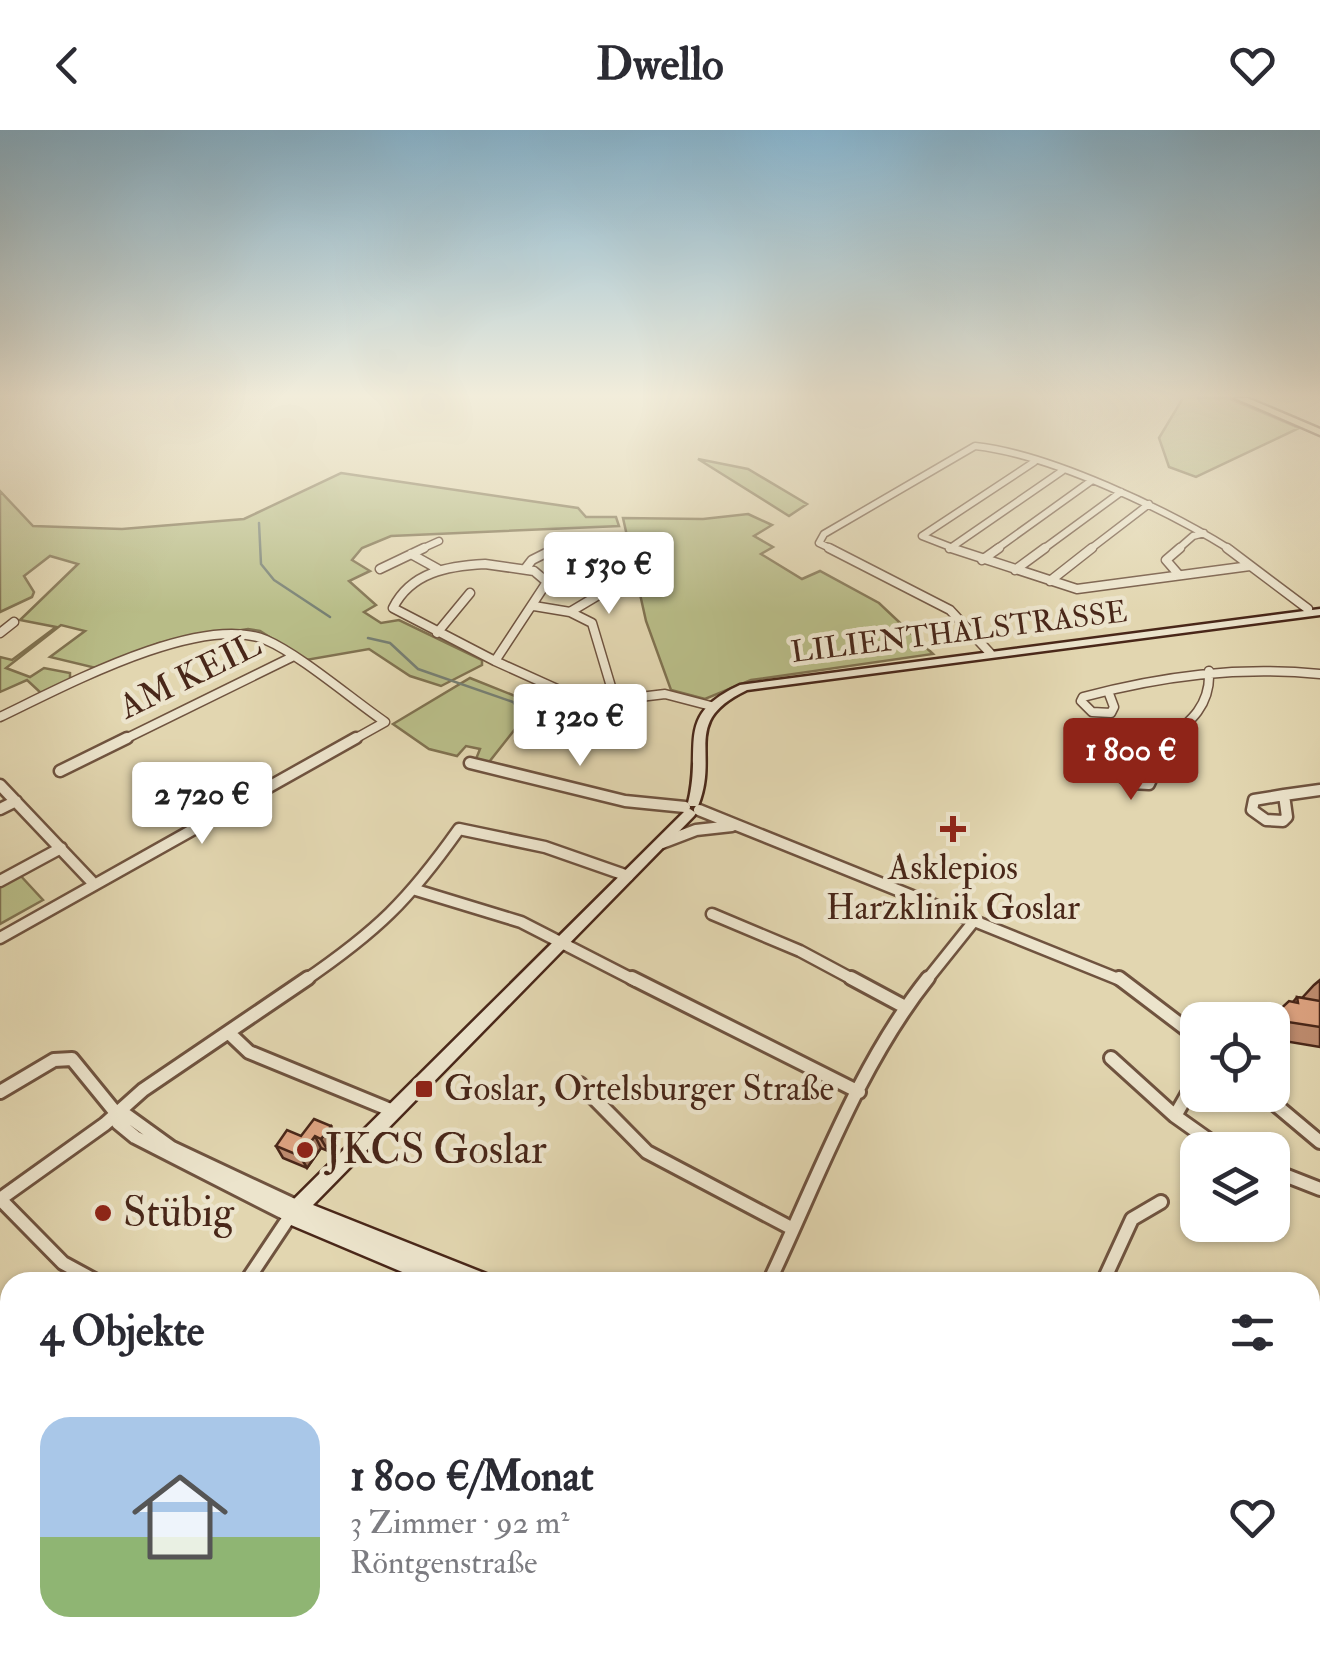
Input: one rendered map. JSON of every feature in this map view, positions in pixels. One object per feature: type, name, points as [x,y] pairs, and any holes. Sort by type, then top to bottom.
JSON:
[{"type":"street","points":[[933,470],[824,534],[819,544],[950,610],[990,653]]},
{"type":"street","points":[[1023,470],[922,536],[923,539],[1077,589],[1251,566]]},
{"type":"street","points":[[1057,470],[1149,504],[1204,533],[1316,615]]},
{"type":"street","points":[[949,549],[1062,471]]},
{"type":"street","points":[[982,560],[1091,481]]},
{"type":"street","points":[[1015,570],[1121,492]]},
{"type":"street","points":[[1050,581],[1149,504]]},
{"type":"street","points":[[1179,576],[1166,560],[1193,536],[1204,533]]},
{"type":"street","points":[[380,569],[439,541]]},
{"type":"street","points":[[526,569],[532,560],[564,544],[619,570],[622,581],[570,612]]},
{"type":"street","points":[[411,554],[438,569]]},
{"type":"street","points":[[253,1272],[294,1212],[661,844],[692,808],[699,783],[698,730],[712,706],[670,694],[615,700],[569,696],[495,661],[400,615],[393,605],[438,569],[486,564],[542,574],[547,582],[495,661]]},
{"type":"street","points":[[438,633],[470,593]]},
{"type":"street","points":[[534,606],[570,612],[592,623],[615,700]]},
{"type":"street","name":"LILIENTHALSTRASSE","points":[[712,706],[736,690],[769,681],[1316,615]]},
{"type":"street","points":[[0,633],[14,622]]},
{"type":"street","points":[[0,717],[163,645],[216,634],[258,634],[385,722],[0,938]]},
{"type":"street","name":"AM KEIL","points":[[60,771],[292,657]]},
{"type":"street","points":[[1108,690],[1155,677],[1209,671],[1264,669],[1320,674]]},
{"type":"street","points":[[1141,755],[1202,711],[1213,686],[1209,671]]},
{"type":"street","points":[[470,763],[625,801],[692,808],[747,827],[1118,978],[1180,1024]]},
{"type":"street","points":[[0,785],[94,884]]},
{"type":"street","points":[[1284,795],[1320,790]]},
{"type":"street","points":[[0,809],[16,801]]},
{"type":"street","points":[[661,844],[709,826],[747,827]]},
{"type":"street","points":[[80,1272],[63,1263],[0,1199],[143,1090],[346,955],[386,923],[416,890],[460,829],[497,834],[628,876]]},
{"type":"street","points":[[0,881],[61,848]]},
{"type":"street","points":[[416,890],[484,905],[859,1092]]},
{"type":"street","points":[[712,914],[812,957],[905,1007]]},
{"type":"street","points":[[774,1272],[859,1092],[905,1007],[974,920]]},
{"type":"street","points":[[229,1033],[249,1052],[392,1111]]},
{"type":"street","points":[[0,1092],[45,1064],[65,1058],[77,1062],[116,1113],[118,1123],[150,1146],[425,1272]]},
{"type":"street","points":[[1111,1058],[1198,1132]]},
{"type":"street","points":[[580,1084],[646,1152],[793,1229]]},
{"type":"street","points":[[1175,1116],[1180,1107]]},
{"type":"street","points":[[1284,1112],[1320,1142]]},
{"type":"street","points":[[1290,1177],[1320,1188]]},
{"type":"street","points":[[1108,1272],[1132,1219],[1161,1202]]},
{"type":"street","points":[[294,1212],[455,1272]]},
{"type":"green space","points":[[715,470],[749,470],[807,504],[789,516]]},
{"type":"green space","points":[[1176,470],[1212,470],[1196,477]]},
{"type":"green space","points":[[341,473],[578,508],[586,517],[616,517],[619,526],[391,536],[362,548],[352,560],[370,571],[349,581],[376,605],[364,612],[381,623],[399,620],[482,660],[482,665],[441,686],[410,676],[369,649],[306,660],[260,631],[248,629],[159,643],[100,669],[50,657],[85,631],[61,625],[6,668],[30,677],[44,668],[70,673],[70,681],[42,694],[27,680],[0,692],[0,657],[12,660],[56,627],[20,620],[78,564],[50,556],[24,576],[34,592],[32,597],[0,612],[0,491],[33,526],[122,529],[244,519]]},
{"type":"green space","points":[[748,514],[772,525],[754,536],[773,547],[761,554],[802,579],[820,571],[879,603],[933,654],[751,680],[705,699],[671,690],[646,621],[623,518],[703,519]]},
{"type":"green space","points":[[470,678],[535,704],[489,762],[476,759],[480,749],[466,746],[457,756],[429,749],[393,724]]},
{"type":"green space","points":[[615,704],[636,728],[565,735],[589,705]]},
{"type":"green space","points":[[19,874],[43,900],[0,924],[0,884]]},
{"type":"building","points":[[215,771],[228,782],[210,793],[196,781]]},
{"type":"building","points":[[1297,997],[1320,1001],[1320,1027],[1290,1022],[1288,1002],[1289,1001],[1298,1003]]},
{"type":"building","points":[[314,1119],[331,1126],[321,1139],[315,1136],[300,1156],[276,1146],[287,1130],[301,1136]]},
{"type":"waterway","points":[[259,523],[261,564],[274,580],[330,617]]},
{"type":"waterway","points":[[368,638],[390,643],[418,669],[513,702],[523,714]]},
{"type":"place","name":"Asklepios Harzklinik Goslar","points":[[953,829]]},
{"type":"place","name":"Goslar, Ortelsburger Straße","points":[[424,1089]]},
{"type":"place","name":"JKCS Goslar","points":[[305,1150]]},
{"type":"place","name":"Stübig","points":[[103,1213]]}]
